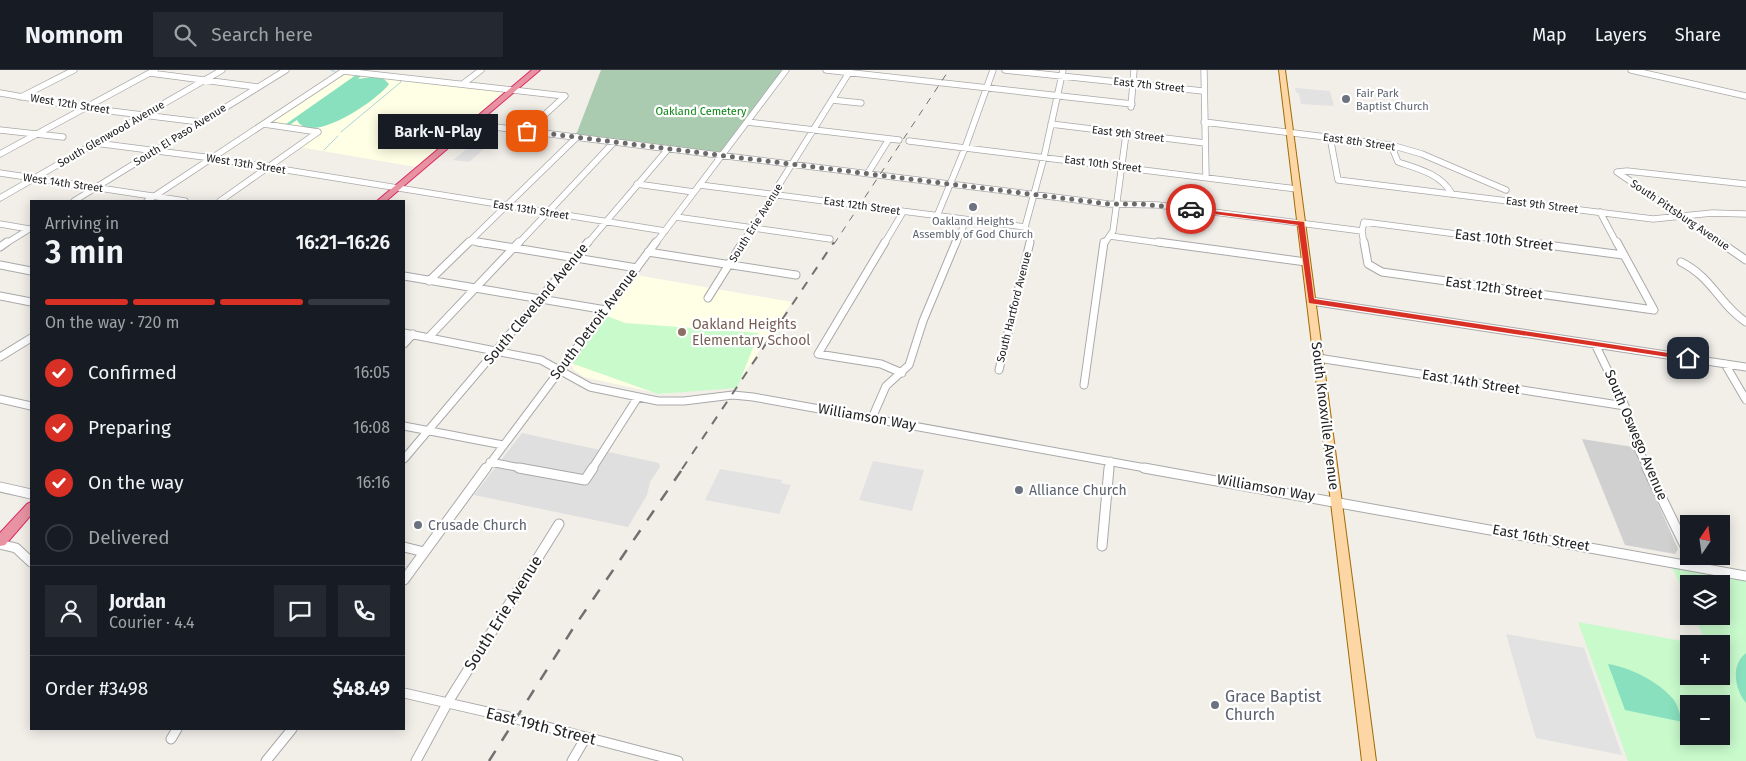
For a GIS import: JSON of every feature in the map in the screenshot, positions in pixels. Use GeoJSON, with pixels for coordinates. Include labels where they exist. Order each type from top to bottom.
{"type":"FeatureCollection","features":[{"type":"Feature","properties":{"kind":"highway"},"geometry":{"type":"LineString","coordinates":[[382,200],[536,70]]}},
{"type":"Feature","properties":{"kind":"highway"},"geometry":{"type":"LineString","coordinates":[[0,542],[30,508]]}},
{"type":"Feature","properties":{"kind":"main road","name":"South Knoxville Avenue"},"geometry":{"type":"LineString","coordinates":[[1281,70],[1369,761]]}},
{"type":"Feature","properties":{"kind":"street"},"geometry":{"type":"LineString","coordinates":[[21,97],[74,70]]}},
{"type":"Feature","properties":{"kind":"street","name":"South Glenwood Avenue"},"geometry":{"type":"LineString","coordinates":[[0,198],[222,70]]}},
{"type":"Feature","properties":{"kind":"street","name":"South El Paso Avenue"},"geometry":{"type":"LineString","coordinates":[[76,200],[286,70]]}},
{"type":"Feature","properties":{"kind":"street"},"geometry":{"type":"LineString","coordinates":[[149,200],[344,70],[564,96],[527,131]]}},
{"type":"Feature","properties":{"kind":"street"},"geometry":{"type":"LineString","coordinates":[[464,83],[481,70]]}},
{"type":"Feature","properties":{"kind":"street","name":"South Detroit Avenue"},"geometry":{"type":"LineString","coordinates":[[405,579],[502,445],[786,70]]}},
{"type":"Feature","properties":{"kind":"street"},"geometry":{"type":"LineString","coordinates":[[826,70],[850,71],[1132,105],[1134,70]]}},
{"type":"Feature","properties":{"kind":"street"},"geometry":{"type":"LineString","coordinates":[[937,216],[965,148],[993,70]]}},
{"type":"Feature","properties":{"kind":"street","name":"East 7th Street"},"geometry":{"type":"LineString","coordinates":[[1005,70],[1062,73],[1133,84],[1203,91]]}},
{"type":"Feature","properties":{"kind":"street"},"geometry":{"type":"LineString","coordinates":[[1204,70],[1206,177]]}},
{"type":"Feature","properties":{"kind":"street"},"geometry":{"type":"LineString","coordinates":[[1631,70],[1746,96]]}},
{"type":"Feature","properties":{"kind":"street"},"geometry":{"type":"LineString","coordinates":[[0,154],[153,71],[257,87]]}},
{"type":"Feature","properties":{"kind":"street","name":"South Erie Avenue"},"geometry":{"type":"LineString","coordinates":[[708,298],[794,164],[850,71]]}},
{"type":"Feature","properties":{"kind":"street","name":"South Hartford Avenue"},"geometry":{"type":"LineString","coordinates":[[999,370],[1030,243],[1029,234],[1024,227],[1044,157],[1062,73]]}},
{"type":"Feature","properties":{"kind":"street","name":"West 12th Street"},"geometry":{"type":"LineString","coordinates":[[1,94],[86,108],[200,122]]}},
{"type":"Feature","properties":{"kind":"street"},"geometry":{"type":"LineString","coordinates":[[832,100],[861,103]]}},
{"type":"Feature","properties":{"kind":"street"},"geometry":{"type":"LineString","coordinates":[[747,122],[899,140]]}},
{"type":"Feature","properties":{"kind":"street","name":"East 8th Street"},"geometry":{"type":"LineString","coordinates":[[1204,122],[1391,145],[1422,154],[1506,190]]}},
{"type":"Feature","properties":{"kind":"street"},"geometry":{"type":"LineString","coordinates":[[221,200],[318,132],[264,124]]}},
{"type":"Feature","properties":{"kind":"street"},"geometry":{"type":"LineString","coordinates":[[471,124],[1116,204],[1158,206],[1362,234]]}},
{"type":"Feature","properties":{"kind":"street","name":"East 9th Street"},"geometry":{"type":"LineString","coordinates":[[1051,124],[1205,143]]}},
{"type":"Feature","properties":{"kind":"street"},"geometry":{"type":"LineString","coordinates":[[0,130],[63,137]]}},
{"type":"Feature","properties":{"kind":"street"},"geometry":{"type":"LineString","coordinates":[[1084,385],[1104,242],[1113,231],[1126,134]]}},
{"type":"Feature","properties":{"kind":"street"},"geometry":{"type":"LineString","coordinates":[[429,281],[577,137]]}},
{"type":"Feature","properties":{"kind":"street","name":"East 9th Street"},"geometry":{"type":"LineString","coordinates":[[1330,137],[1338,180],[1653,219],[1719,213],[1745,214]]}},
{"type":"Feature","properties":{"kind":"street"},"geometry":{"type":"LineString","coordinates":[[868,173],[889,139]]}},
{"type":"Feature","properties":{"kind":"street","name":"East 10th Street"},"geometry":{"type":"LineString","coordinates":[[909,141],[1297,189]]}},
{"type":"Feature","properties":{"kind":"street"},"geometry":{"type":"LineString","coordinates":[[429,337],[614,142]]}},
{"type":"Feature","properties":{"kind":"street","name":"West 13th Street"},"geometry":{"type":"LineString","coordinates":[[95,143],[212,158],[397,188]]}},
{"type":"Feature","properties":{"kind":"street"},"geometry":{"type":"LineString","coordinates":[[1391,145],[1398,162],[1440,178],[1448,184],[1452,194]]}},
{"type":"Feature","properties":{"kind":"street","name":"South Cleveland Avenue"},"geometry":{"type":"LineString","coordinates":[[405,458],[538,299],[668,149]]}},
{"type":"Feature","properties":{"kind":"street","name":"South Pittsburg Avenue"},"geometry":{"type":"LineString","coordinates":[[1746,184],[1617,172],[1746,260]]}},
{"type":"Feature","properties":{"kind":"street","name":"West 14th Street"},"geometry":{"type":"LineString","coordinates":[[0,173],[177,200]]}},
{"type":"Feature","properties":{"kind":"street"},"geometry":{"type":"LineString","coordinates":[[637,184],[694,192]]}},
{"type":"Feature","properties":{"kind":"street","name":"East 12th Street"},"geometry":{"type":"LineString","coordinates":[[700,185],[1024,227]]}},
{"type":"Feature","properties":{"kind":"street","name":"East 13th Street"},"geometry":{"type":"LineString","coordinates":[[397,188],[665,231]]}},
{"type":"Feature","properties":{"kind":"street"},"geometry":{"type":"LineString","coordinates":[[902,373],[881,364],[818,354],[903,212]]}},
{"type":"Feature","properties":{"kind":"street"},"geometry":{"type":"LineString","coordinates":[[1600,212],[1623,255]]}},
{"type":"Feature","properties":{"kind":"street"},"geometry":{"type":"LineString","coordinates":[[676,216],[830,239]]}},
{"type":"Feature","properties":{"kind":"street"},"geometry":{"type":"LineString","coordinates":[[872,418],[886,386],[909,365],[922,321],[966,220]]}},
{"type":"Feature","properties":{"kind":"street","name":"East 10th Street"},"geometry":{"type":"LineString","coordinates":[[1362,234],[1364,222],[1623,255]]}},
{"type":"Feature","properties":{"kind":"street"},"geometry":{"type":"LineString","coordinates":[[0,224],[30,229]]}},
{"type":"Feature","properties":{"kind":"street"},"geometry":{"type":"LineString","coordinates":[[0,247],[30,230]]}},
{"type":"Feature","properties":{"kind":"street","name":"East 12th Street"},"geometry":{"type":"LineString","coordinates":[[1362,234],[1368,264],[1382,272],[1654,310],[1623,255]]}},
{"type":"Feature","properties":{"kind":"street"},"geometry":{"type":"LineString","coordinates":[[1110,236],[1306,262]]}},
{"type":"Feature","properties":{"kind":"street"},"geometry":{"type":"LineString","coordinates":[[469,241],[637,268]]}},
{"type":"Feature","properties":{"kind":"street"},"geometry":{"type":"LineString","coordinates":[[648,252],[796,275]]}},
{"type":"Feature","properties":{"kind":"street"},"geometry":{"type":"LineString","coordinates":[[1681,262],[1692,266],[1706,277],[1732,311],[1746,322]]}},
{"type":"Feature","properties":{"kind":"street"},"geometry":{"type":"LineString","coordinates":[[0,265],[30,271]]}},
{"type":"Feature","properties":{"kind":"street"},"geometry":{"type":"LineString","coordinates":[[405,276],[606,310]]}},
{"type":"Feature","properties":{"kind":"street"},"geometry":{"type":"LineString","coordinates":[[0,296],[30,302]]}},
{"type":"Feature","properties":{"kind":"street"},"geometry":{"type":"LineString","coordinates":[[1311,301],[1746,367]]}},
{"type":"Feature","properties":{"kind":"street","name":"Williamson Way"},"geometry":{"type":"LineString","coordinates":[[405,332],[541,360],[590,386],[638,397],[670,401],[743,396],[1336,500]]}},
{"type":"Feature","properties":{"kind":"street"},"geometry":{"type":"LineString","coordinates":[[405,343],[413,334]]}},
{"type":"Feature","properties":{"kind":"street"},"geometry":{"type":"LineString","coordinates":[[0,356],[7,354],[30,339]]}},
{"type":"Feature","properties":{"kind":"street","name":"South Oswego Avenue"},"geometry":{"type":"LineString","coordinates":[[1595,344],[1625,406],[1638,448],[1680,536]]}},
{"type":"Feature","properties":{"kind":"street","name":"East 14th Street"},"geometry":{"type":"LineString","coordinates":[[1318,358],[1625,406]]}},
{"type":"Feature","properties":{"kind":"street"},"geometry":{"type":"LineString","coordinates":[[1725,364],[1746,400]]}},
{"type":"Feature","properties":{"kind":"street"},"geometry":{"type":"LineString","coordinates":[[490,462],[585,480],[638,397]]}},
{"type":"Feature","properties":{"kind":"street"},"geometry":{"type":"LineString","coordinates":[[0,399],[30,406]]}},
{"type":"Feature","properties":{"kind":"street"},"geometry":{"type":"LineString","coordinates":[[405,426],[502,445]]}},
{"type":"Feature","properties":{"kind":"street"},"geometry":{"type":"LineString","coordinates":[[1102,546],[1110,461]]}},
{"type":"Feature","properties":{"kind":"street"},"geometry":{"type":"LineString","coordinates":[[0,487],[30,494]]}},
{"type":"Feature","properties":{"kind":"street","name":"East 16th Street"},"geometry":{"type":"LineString","coordinates":[[1336,500],[1746,576]]}},
{"type":"Feature","properties":{"kind":"street","name":"South Erie Avenue"},"geometry":{"type":"LineString","coordinates":[[416,761],[448,702],[558,524]]}},
{"type":"Feature","properties":{"kind":"street"},"geometry":{"type":"LineString","coordinates":[[0,542],[16,548],[30,561]]}},
{"type":"Feature","properties":{"kind":"street"},"geometry":{"type":"LineString","coordinates":[[405,547],[424,552]]}},
{"type":"Feature","properties":{"kind":"street","name":"East 19th Street"},"geometry":{"type":"LineString","coordinates":[[405,693],[448,702],[678,761]]}},
{"type":"Feature","properties":{"kind":"street"},"geometry":{"type":"LineString","coordinates":[[171,739],[176,730]]}},
{"type":"Feature","properties":{"kind":"street"},"geometry":{"type":"LineString","coordinates":[[266,761],[291,730]]}},
{"type":"Feature","properties":{"kind":"street"},"geometry":{"type":"LineString","coordinates":[[572,761],[586,737]]}},
{"type":"Feature","properties":{"kind":"shaded area"},"geometry":{"type":"Polygon","coordinates":[[[343,73],[509,90],[416,167],[299,147],[320,132],[267,123],[343,73]]]}},
{"type":"Feature","properties":{"kind":"shaded area"},"geometry":{"type":"Polygon","coordinates":[[[1295,88],[1330,91],[1334,106],[1301,104],[1299,94],[1295,88]]]}},
{"type":"Feature","properties":{"kind":"shaded area"},"geometry":{"type":"Polygon","coordinates":[[[470,146],[485,148],[469,162],[453,160],[470,146]]]}},
{"type":"Feature","properties":{"kind":"shaded area","name":"Oakland Heights Elementary School"},"geometry":{"type":"Polygon","coordinates":[[[636,275],[792,302],[735,387],[661,394],[584,377],[574,370],[570,363],[636,275]]]}},
{"type":"Feature","properties":{"kind":"shaded area"},"geometry":{"type":"Polygon","coordinates":[[[522,433],[659,463],[660,467],[650,482],[647,495],[628,527],[474,495],[522,433]]]}},
{"type":"Feature","properties":{"kind":"shaded area"},"geometry":{"type":"Polygon","coordinates":[[[1582,439],[1633,447],[1678,549],[1675,554],[1625,545],[1582,439]]]}},
{"type":"Feature","properties":{"kind":"shaded area"},"geometry":{"type":"Polygon","coordinates":[[[873,461],[924,470],[912,511],[859,500],[873,461]]]}},
{"type":"Feature","properties":{"kind":"shaded area"},"geometry":{"type":"Polygon","coordinates":[[[720,469],[782,480],[781,483],[791,485],[779,514],[705,500],[720,469]]]}},
{"type":"Feature","properties":{"kind":"shaded area"},"geometry":{"type":"Polygon","coordinates":[[[1506,634],[1584,648],[1622,755],[1536,738],[1506,634]]]}},
{"type":"Feature","properties":{"kind":"green space","name":"Oakland Cemetery"},"geometry":{"type":"Polygon","coordinates":[[[601,70],[783,70],[721,154],[576,135],[601,70]]]}},
{"type":"Feature","properties":{"kind":"green space"},"geometry":{"type":"Polygon","coordinates":[[[356,75],[361,76],[358,79],[372,77],[384,79],[389,84],[383,91],[359,109],[329,124],[315,128],[304,127],[297,120],[291,124],[286,124],[356,75]]]}},
{"type":"Feature","properties":{"kind":"green space"},"geometry":{"type":"Polygon","coordinates":[[[607,316],[625,323],[759,333],[737,388],[658,394],[571,363],[607,316]]]}},
{"type":"Feature","properties":{"kind":"green space"},"geometry":{"type":"Polygon","coordinates":[[[1672,567],[1714,575],[1680,575],[1680,584],[1672,567]]]}},
{"type":"Feature","properties":{"kind":"green space"},"geometry":{"type":"Polygon","coordinates":[[[1730,578],[1746,581],[1746,761],[1628,761],[1578,622],[1680,641],[1680,685],[1730,685],[1730,635],[1703,635],[1698,625],[1730,625],[1730,578]]]}},
{"type":"Feature","properties":{"kind":"green space"},"geometry":{"type":"Polygon","coordinates":[[[1746,653],[1746,703],[1737,685],[1736,671],[1741,658],[1746,653]]]}},
{"type":"Feature","properties":{"kind":"green space"},"geometry":{"type":"Polygon","coordinates":[[[1608,664],[1635,672],[1661,687],[1674,700],[1680,714],[1680,721],[1625,710],[1608,664]]]}},
{"type":"Feature","properties":{"kind":"waterway"},"geometry":{"type":"LineString","coordinates":[[331,70],[337,73]]}},
{"type":"Feature","properties":{"kind":"waterway"},"geometry":{"type":"LineString","coordinates":[[341,132],[401,82],[400,80]]}},
{"type":"Feature","properties":{"kind":"waterway"},"geometry":{"type":"LineString","coordinates":[[324,150],[338,136]]}},
{"type":"Feature","properties":{"kind":"railway"},"geometry":{"type":"LineString","coordinates":[[834,244],[949,70]]}},
{"type":"Feature","properties":{"kind":"railway"},"geometry":{"type":"LineString","coordinates":[[682,469],[834,242]]}},
{"type":"Feature","properties":{"kind":"railway"},"geometry":{"type":"LineString","coordinates":[[489,761],[572,630],[683,468]]}},
{"type":"Feature","properties":{"kind":"way so far"},"geometry":{"type":"LineString","coordinates":[[527,131],[1109,204],[1140,204],[1191,209]]}},
{"type":"Feature","properties":{"kind":"place","name":"Fair Park Baptist Church"},"geometry":{"type":"Point","coordinates":[1346,99]}},
{"type":"Feature","properties":{"kind":"place","name":"Bark-N-Play"},"geometry":{"type":"Point","coordinates":[527,131]}},
{"type":"Feature","properties":{"kind":"place","name":"Oakland Heights Assembly of God Church"},"geometry":{"type":"Point","coordinates":[973,207]}},
{"type":"Feature","properties":{"kind":"place","name":"Oakland Heights Elementary School"},"geometry":{"type":"Point","coordinates":[682,332]}},
{"type":"Feature","properties":{"kind":"place","name":"Alliance Church"},"geometry":{"type":"Point","coordinates":[1019,490]}},
{"type":"Feature","properties":{"kind":"place","name":"Crusade Church"},"geometry":{"type":"Point","coordinates":[418,525]}},
{"type":"Feature","properties":{"kind":"place","name":"Grace Baptist Church"},"geometry":{"type":"Point","coordinates":[1215,705]}},
{"type":"Feature","properties":{"kind":"route"},"geometry":{"type":"LineString","coordinates":[[1191,209],[1301,223],[1311,301],[1688,358]]}}]}
